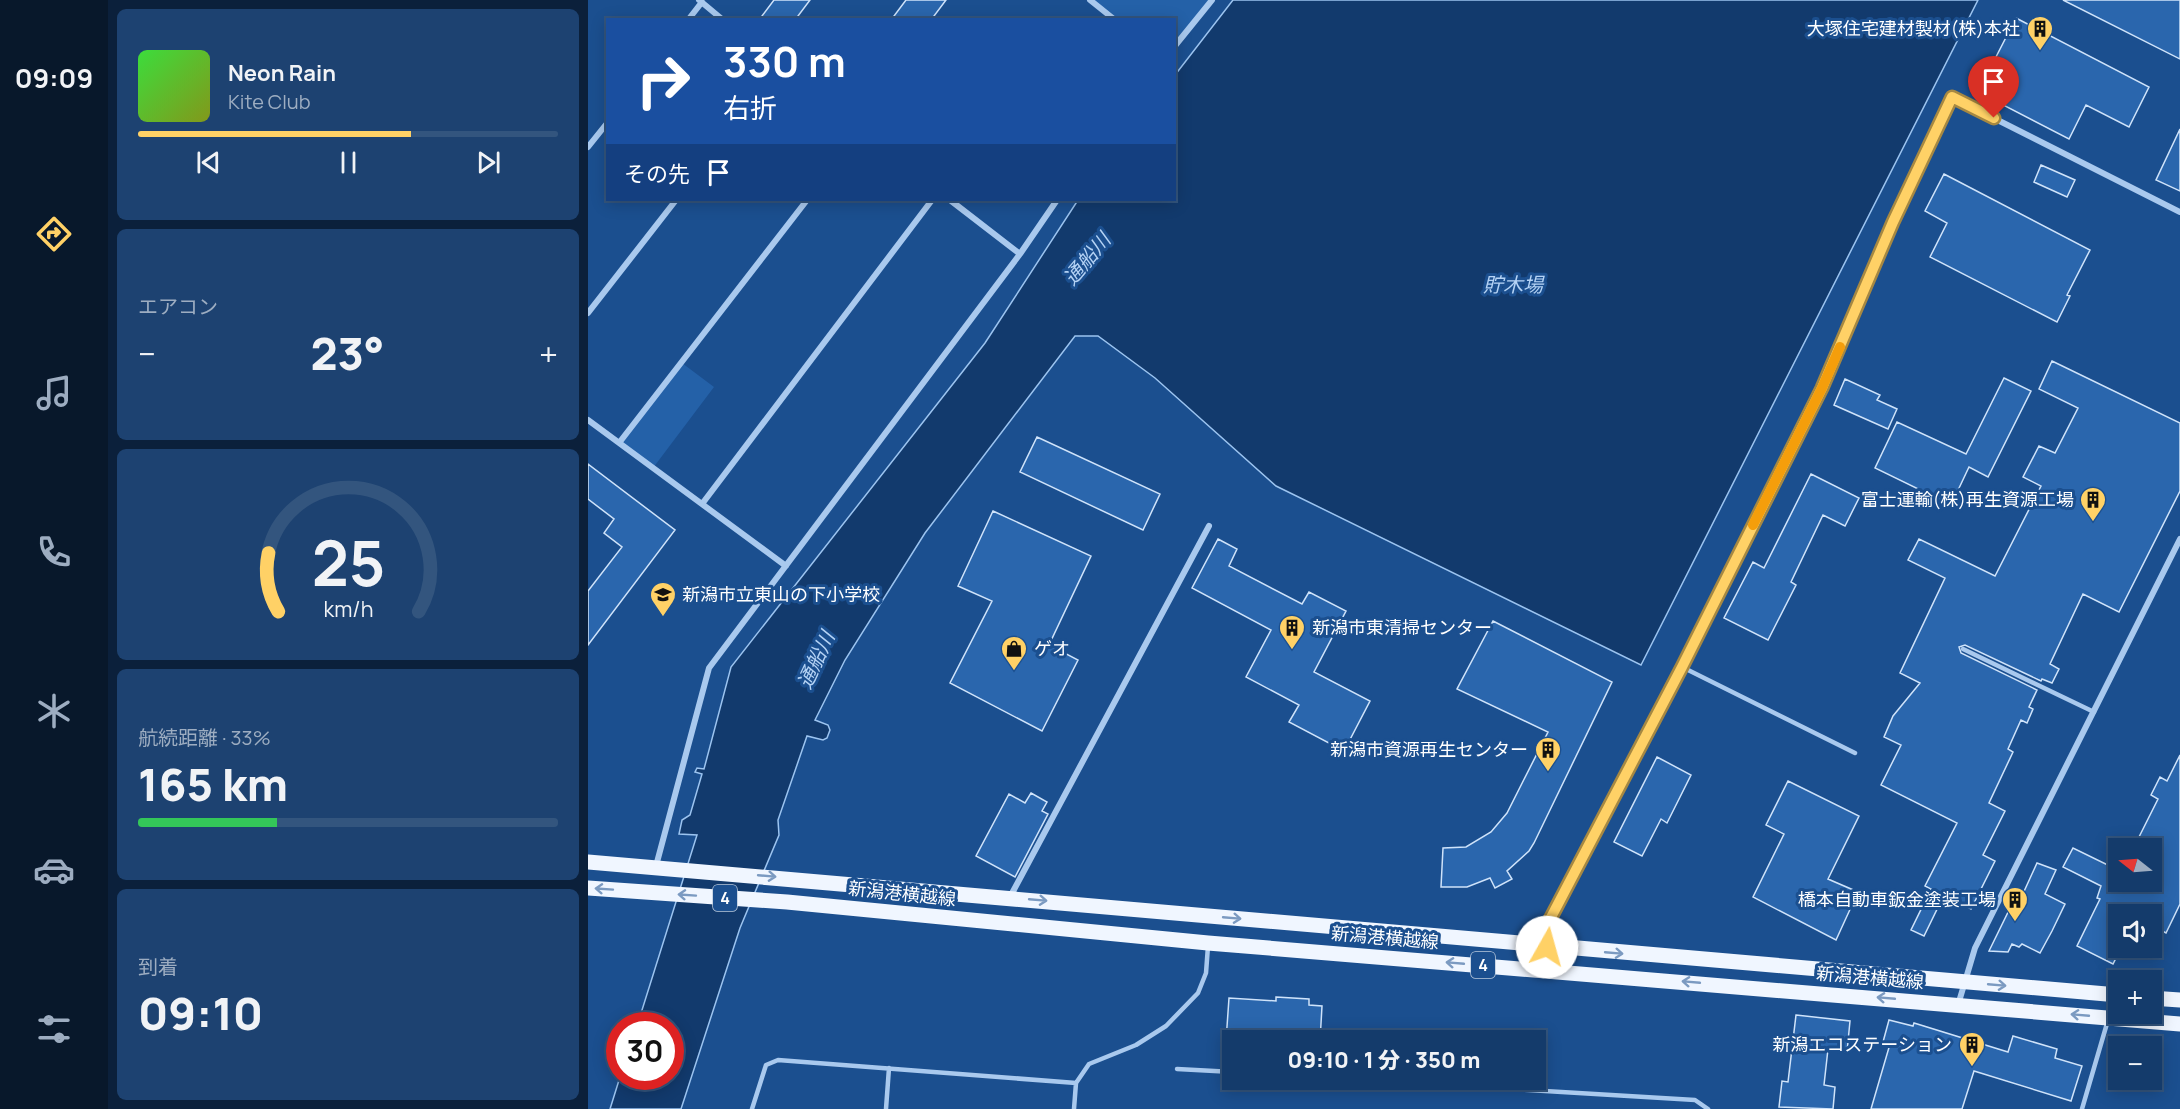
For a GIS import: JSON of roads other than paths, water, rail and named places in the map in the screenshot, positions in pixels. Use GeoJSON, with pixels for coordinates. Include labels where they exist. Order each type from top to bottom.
{"type":"FeatureCollection","features":[{"type":"Feature","properties":{"kind":"main road","name":"新潟港横越線"},"geometry":{"type":"LineString","coordinates":[[588,862],[2108,994]]}},
{"type":"Feature","properties":{"kind":"main road","name":"新潟港横越線"},"geometry":{"type":"LineString","coordinates":[[588,888],[787,902],[1208,943],[2108,1018]]}},
{"type":"Feature","properties":{"kind":"main road"},"geometry":{"type":"LineString","coordinates":[[2162,999],[2180,1000]]}},
{"type":"Feature","properties":{"kind":"main road","name":"新潟港横越線"},"geometry":{"type":"LineString","coordinates":[[2162,1022],[2180,1024]]}},
{"type":"Feature","properties":{"kind":"street"},"geometry":{"type":"LineString","coordinates":[[1090,0],[1112,18]]}},
{"type":"Feature","properties":{"kind":"street"},"geometry":{"type":"LineString","coordinates":[[1176,45],[1212,0]]}},
{"type":"Feature","properties":{"kind":"street"},"geometry":{"type":"LineString","coordinates":[[689,18],[700,1],[721,18]]}},
{"type":"Feature","properties":{"kind":"street"},"geometry":{"type":"LineString","coordinates":[[1555,971],[1547,947],[1546,927],[1682,667],[1822,388],[1893,222],[1952,97],[2180,212]]}},
{"type":"Feature","properties":{"kind":"street"},"geometry":{"type":"LineString","coordinates":[[588,147],[606,124]]}},
{"type":"Feature","properties":{"kind":"street"},"geometry":{"type":"LineString","coordinates":[[588,313],[675,201]]}},
{"type":"Feature","properties":{"kind":"street"},"geometry":{"type":"LineString","coordinates":[[619,443],[806,201]]}},
{"type":"Feature","properties":{"kind":"street"},"geometry":{"type":"LineString","coordinates":[[702,504],[931,201]]}},
{"type":"Feature","properties":{"kind":"street"},"geometry":{"type":"LineString","coordinates":[[951,201],[1020,255]]}},
{"type":"Feature","properties":{"kind":"street"},"geometry":{"type":"LineString","coordinates":[[661,867],[709,668],[1020,255],[1057,201]]}},
{"type":"Feature","properties":{"kind":"street"},"geometry":{"type":"LineString","coordinates":[[588,420],[786,566]]}},
{"type":"Feature","properties":{"kind":"street"},"geometry":{"type":"LineString","coordinates":[[1010,898],[1209,526]]}},
{"type":"Feature","properties":{"kind":"street"},"geometry":{"type":"LineString","coordinates":[[1958,1005],[1975,948],[2180,539]]}},
{"type":"Feature","properties":{"kind":"lane"},"geometry":{"type":"LineString","coordinates":[[1962,649],[2094,712]]}},
{"type":"Feature","properties":{"kind":"lane"},"geometry":{"type":"LineString","coordinates":[[1682,667],[1855,753]]}},
{"type":"Feature","properties":{"kind":"lane"},"geometry":{"type":"LineString","coordinates":[[1074,1109],[1076,1083],[1089,1064],[1136,1045],[1166,1026],[1198,993],[1206,973],[1208,943]]}},
{"type":"Feature","properties":{"kind":"lane"},"geometry":{"type":"LineString","coordinates":[[2082,1109],[2108,1021]]}},
{"type":"Feature","properties":{"kind":"lane"},"geometry":{"type":"LineString","coordinates":[[752,1109],[766,1065],[778,1059],[1076,1083]]}},
{"type":"Feature","properties":{"kind":"lane"},"geometry":{"type":"LineString","coordinates":[[886,1109],[889,1068]]}},
{"type":"Feature","properties":{"kind":"lane"},"geometry":{"type":"LineString","coordinates":[[1177,1069],[1222,1071]]}},
{"type":"Feature","properties":{"kind":"lane"},"geometry":{"type":"LineString","coordinates":[[1529,1090],[1695,1100],[1708,1109]]}},
{"type":"Feature","properties":{"kind":"water","name":"貯木場"},"geometry":{"type":"Polygon","coordinates":[[[1233,0],[1978,0],[1641,665],[1276,486],[1155,378],[1098,336],[1075,336],[925,533],[845,660],[815,720],[828,725],[830,730],[827,738],[823,740],[807,736],[778,820],[779,835],[740,928],[681,1109],[610,1109],[616,1090],[684,1090],[684,1012],[641,1012],[697,835],[679,834],[682,820],[690,815],[702,774],[695,772],[697,768],[704,769],[731,667],[985,343],[1077,201],[1176,201],[1176,74],[1233,0]]]}},
{"type":"Feature","properties":{"kind":"place","name":"大塚住宅建材製材(株)本社"},"geometry":{"type":"Point","coordinates":[2040,52]}},
{"type":"Feature","properties":{"kind":"place","name":"富士運輸(株)再生資源工場"},"geometry":{"type":"Point","coordinates":[2093,523]}},
{"type":"Feature","properties":{"kind":"place","name":"新潟市立東山の下小学校"},"geometry":{"type":"Point","coordinates":[663,618]}},
{"type":"Feature","properties":{"kind":"place","name":"新潟市東清掃センター"},"geometry":{"type":"Point","coordinates":[1292,651]}},
{"type":"Feature","properties":{"kind":"place","name":"ゲオ"},"geometry":{"type":"Point","coordinates":[1014,672]}},
{"type":"Feature","properties":{"kind":"place","name":"新潟市資源再生センター"},"geometry":{"type":"Point","coordinates":[1548,773]}},
{"type":"Feature","properties":{"kind":"place","name":"橋本自動車鈑金塗装工場"},"geometry":{"type":"Point","coordinates":[2015,923]}},
{"type":"Feature","properties":{"kind":"place","name":"新潟エコステーション"},"geometry":{"type":"Point","coordinates":[1972,1068]}},
{"type":"Feature","properties":{"kind":"water label","name":"通船川"},"geometry":{"type":"Point","coordinates":[1087,259]}},
{"type":"Feature","properties":{"kind":"water label","name":"通船川"},"geometry":{"type":"Point","coordinates":[816,660]}}]}
